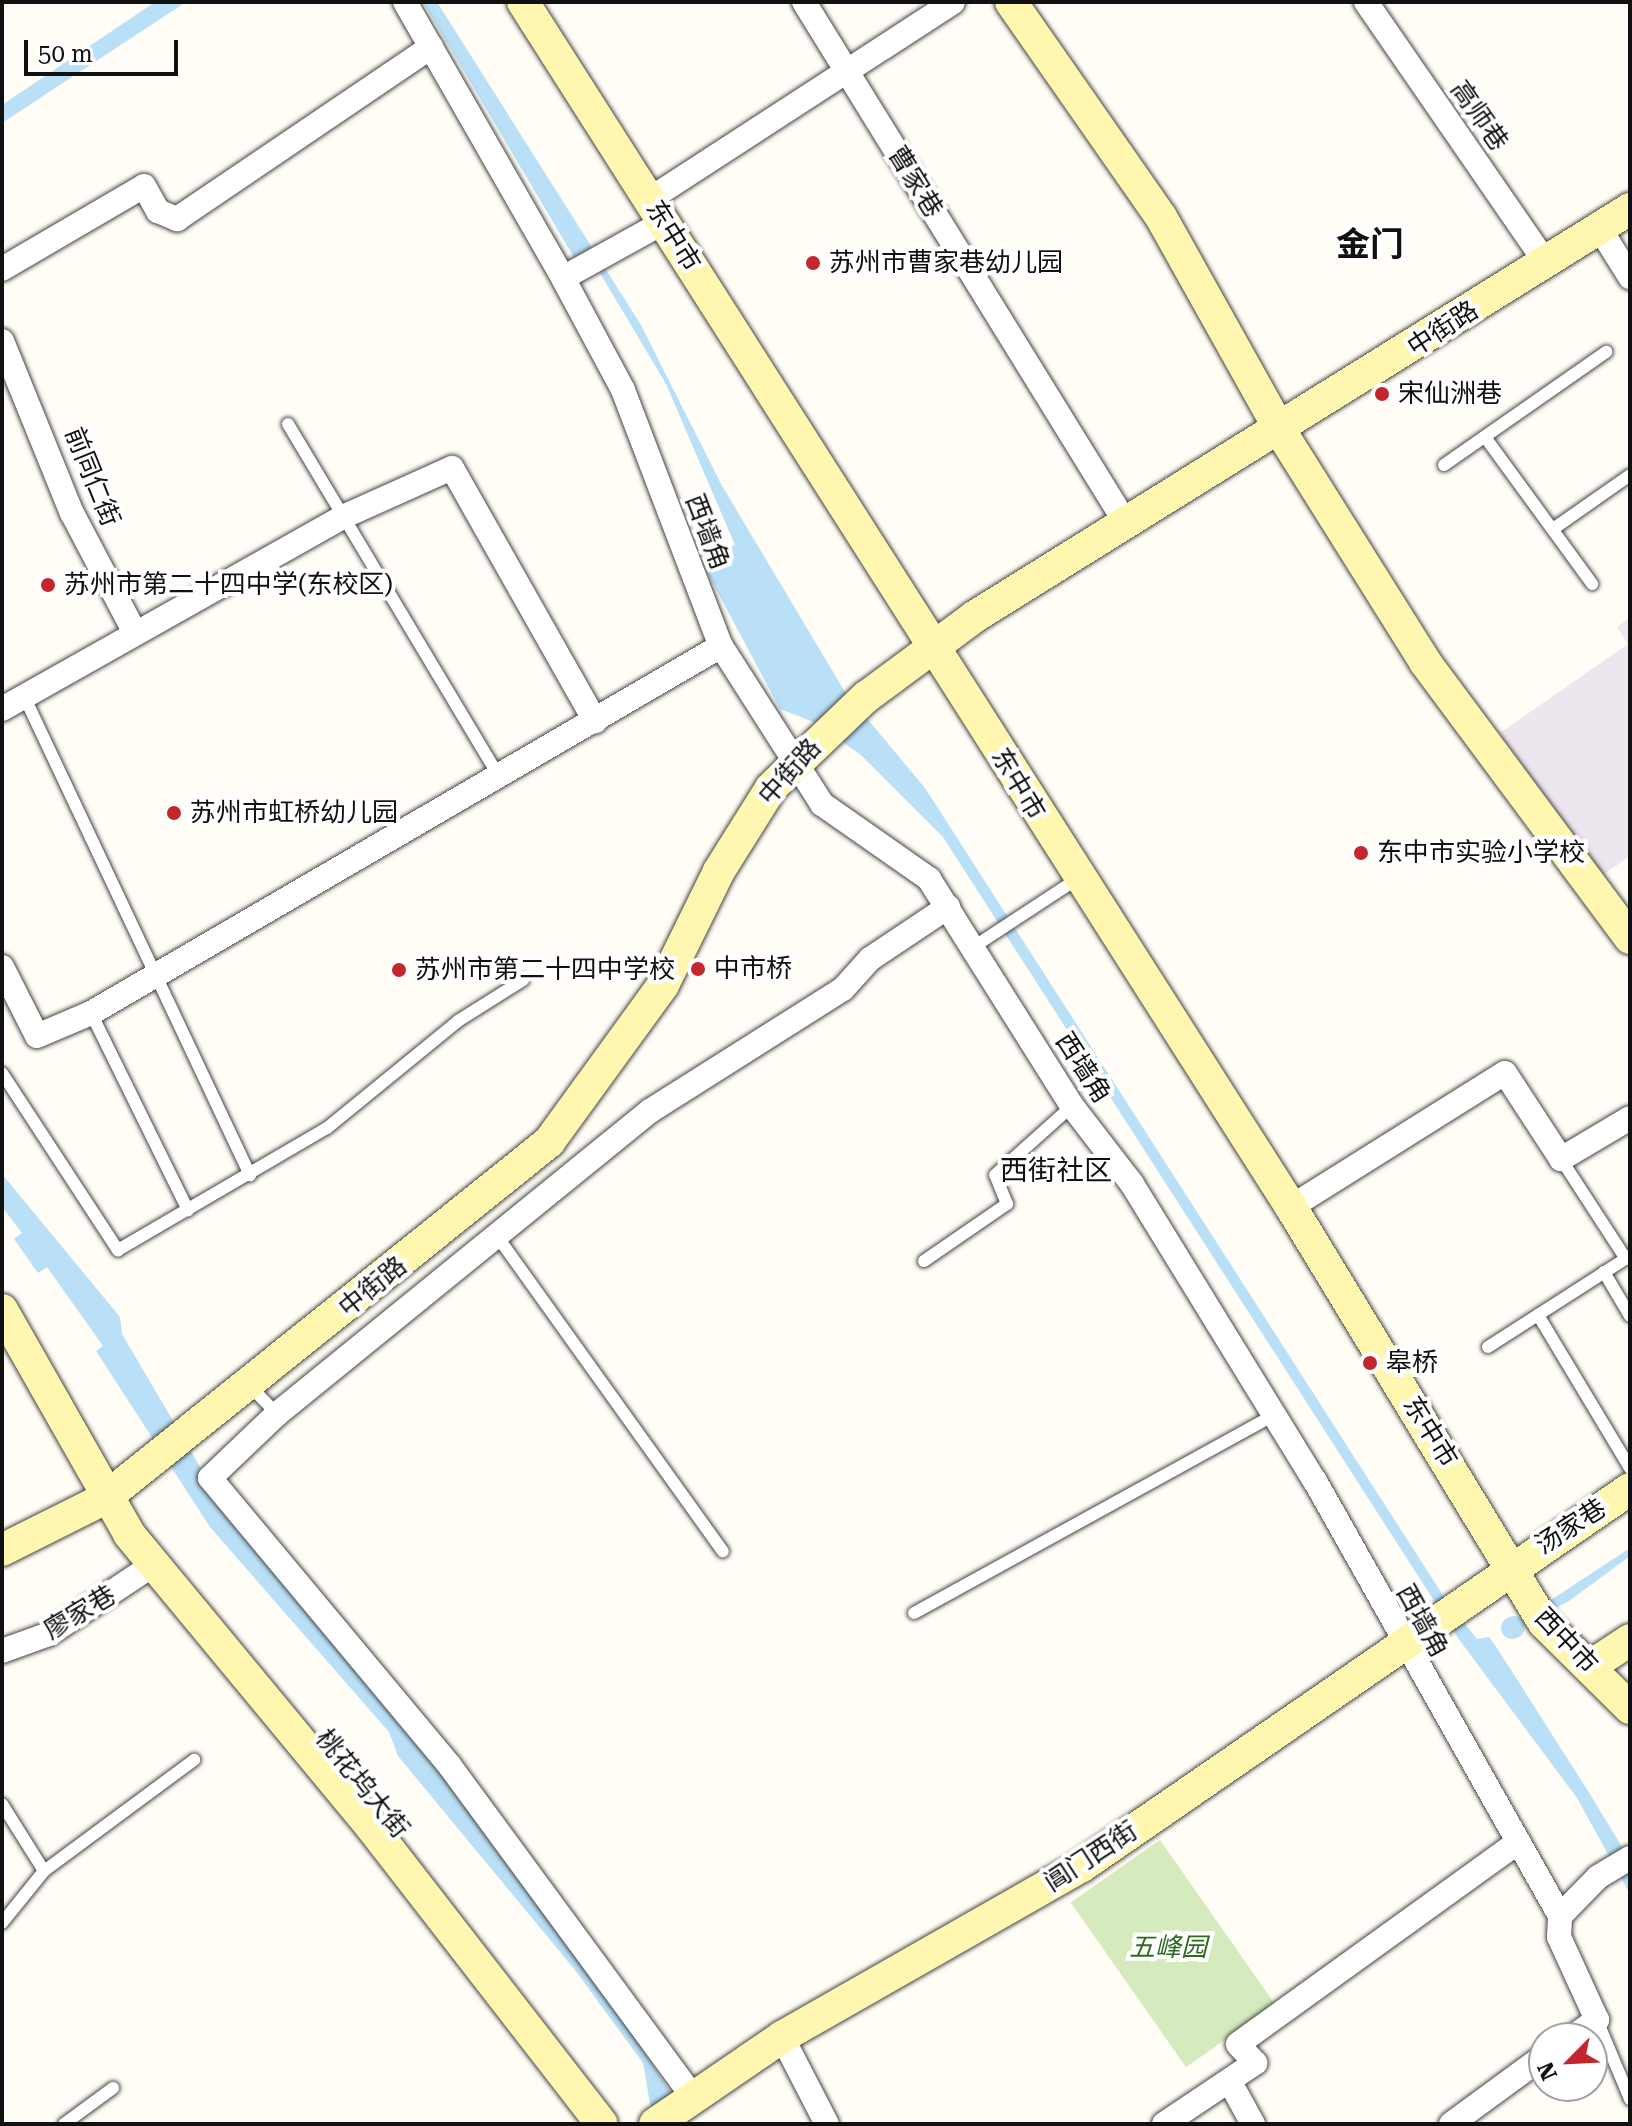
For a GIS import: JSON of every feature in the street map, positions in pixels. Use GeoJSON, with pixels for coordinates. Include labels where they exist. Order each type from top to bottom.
{"type":"FeatureCollection","features":[{"type":"Feature","properties":{"kind":"main road","name":"东中市"},"geometry":{"type":"LineString","coordinates":[[523,2],[933,645],[1077,879],[1291,1207],[1512,1566]]}},
{"type":"Feature","properties":{"kind":"main road"},"geometry":{"type":"LineString","coordinates":[[1011,2],[1161,217],[1281,432],[1425,662],[1630,938]]}},
{"type":"Feature","properties":{"kind":"main road","name":"中街路"},"geometry":{"type":"LineString","coordinates":[[122,1485],[487,1196],[577,1110],[663,985],[719,871],[804,751],[866,697],[933,645],[1281,432],[1630,209]]}},
{"type":"Feature","properties":{"kind":"main road","name":"桃花坞大街"},"geometry":{"type":"LineString","coordinates":[[2,1310],[86,1453],[122,1485],[627,2124]]}},
{"type":"Feature","properties":{"kind":"main road"},"geometry":{"type":"LineString","coordinates":[[2,1550],[122,1485]]}},
{"type":"Feature","properties":{"kind":"main road","name":"桃花坞大街"},"geometry":{"type":"LineString","coordinates":[[122,1485],[153,1565],[373,1829],[602,2124]]}},
{"type":"Feature","properties":{"kind":"main road","name":"汤家巷"},"geometry":{"type":"LineString","coordinates":[[1512,1566],[1630,1489]]}},
{"type":"Feature","properties":{"kind":"main road","name":"西中市"},"geometry":{"type":"LineString","coordinates":[[1512,1566],[1526,1596],[1544,1623],[1630,1708]]}},
{"type":"Feature","properties":{"kind":"main road","name":"阊门西街"},"geometry":{"type":"LineString","coordinates":[[655,2124],[782,2037],[1082,1866],[1402,1647],[1512,1566]]}},
{"type":"Feature","properties":{"kind":"main road"},"geometry":{"type":"LineString","coordinates":[[1589,1667],[1630,1640]]}},
{"type":"Feature","properties":{"kind":"street","name":"西墙角"},"geometry":{"type":"LineString","coordinates":[[405,2],[567,276],[623,390],[721,646],[804,751],[822,804],[929,879],[948,907],[983,940],[1072,1106],[1132,1184],[1273,1416],[1402,1647],[1518,1842],[1560,1916],[1559,1937],[1597,2020]]}},
{"type":"Feature","properties":{"kind":"street","name":"曹家巷"},"geometry":{"type":"LineString","coordinates":[[804,2],[1127,525]]}},
{"type":"Feature","properties":{"kind":"street"},"geometry":{"type":"LineString","coordinates":[[567,276],[601,257],[657,210],[847,72],[953,2]]}},
{"type":"Feature","properties":{"kind":"street","name":"高师巷"},"geometry":{"type":"LineString","coordinates":[[1366,2],[1546,263]]}},
{"type":"Feature","properties":{"kind":"street"},"geometry":{"type":"LineString","coordinates":[[2,269],[144,186],[158,211],[177,219],[431,47]]}},
{"type":"Feature","properties":{"kind":"street"},"geometry":{"type":"LineString","coordinates":[[1600,229],[1630,277]]}},
{"type":"Feature","properties":{"kind":"street","name":"前同仁街"},"geometry":{"type":"LineString","coordinates":[[2,341],[72,513],[135,633]]}},
{"type":"Feature","properties":{"kind":"street"},"geometry":{"type":"LineString","coordinates":[[2,709],[345,516],[452,468],[595,721]]}},
{"type":"Feature","properties":{"kind":"street"},"geometry":{"type":"LineString","coordinates":[[2,967],[37,1036],[91,1013],[161,975],[496,771],[595,721],[721,646]]}},
{"type":"Feature","properties":{"kind":"street"},"geometry":{"type":"LineString","coordinates":[[690,2100],[459,1778],[210,1478],[277,1414],[650,1111],[843,989],[870,959],[948,907]]}},
{"type":"Feature","properties":{"kind":"street"},"geometry":{"type":"LineString","coordinates":[[1291,1207],[1505,1073],[1561,1159],[1630,1118]]}},
{"type":"Feature","properties":{"kind":"street","name":"廖家巷"},"geometry":{"type":"LineString","coordinates":[[2,1651],[49,1634],[153,1565]]}},
{"type":"Feature","properties":{"kind":"street"},"geometry":{"type":"LineString","coordinates":[[1164,2124],[1231,2084],[1255,2063],[1238,2044],[1518,1842]]}},
{"type":"Feature","properties":{"kind":"street"},"geometry":{"type":"LineString","coordinates":[[1560,1916],[1598,1877],[1630,1858]]}},
{"type":"Feature","properties":{"kind":"street"},"geometry":{"type":"LineString","coordinates":[[782,2037],[827,2124]]}},
{"type":"Feature","properties":{"kind":"street"},"geometry":{"type":"LineString","coordinates":[[1451,2124],[1528,2068]]}},
{"type":"Feature","properties":{"kind":"street"},"geometry":{"type":"LineString","coordinates":[[1231,2084],[1253,2124]]}},
{"type":"Feature","properties":{"kind":"lane"},"geometry":{"type":"LineString","coordinates":[[1444,465],[1606,352]]}},
{"type":"Feature","properties":{"kind":"lane"},"geometry":{"type":"LineString","coordinates":[[288,424],[496,771]]}},
{"type":"Feature","properties":{"kind":"lane"},"geometry":{"type":"LineString","coordinates":[[1485,437],[1592,584]]}},
{"type":"Feature","properties":{"kind":"lane"},"geometry":{"type":"LineString","coordinates":[[1553,529],[1630,475]]}},
{"type":"Feature","properties":{"kind":"lane"},"geometry":{"type":"LineString","coordinates":[[24,696],[161,975],[250,1175]]}},
{"type":"Feature","properties":{"kind":"lane"},"geometry":{"type":"LineString","coordinates":[[983,940],[1077,879]]}},
{"type":"Feature","properties":{"kind":"lane"},"geometry":{"type":"LineString","coordinates":[[2,1073],[118,1250],[327,1128],[458,1021],[523,980]]}},
{"type":"Feature","properties":{"kind":"lane"},"geometry":{"type":"LineString","coordinates":[[91,1013],[188,1210]]}},
{"type":"Feature","properties":{"kind":"lane"},"geometry":{"type":"LineString","coordinates":[[924,1261],[1007,1204],[995,1175],[1072,1106]]}},
{"type":"Feature","properties":{"kind":"lane"},"geometry":{"type":"LineString","coordinates":[[1488,1347],[1628,1257],[1561,1159]]}},
{"type":"Feature","properties":{"kind":"lane"},"geometry":{"type":"LineString","coordinates":[[497,1236],[723,1552]]}},
{"type":"Feature","properties":{"kind":"lane"},"geometry":{"type":"LineString","coordinates":[[1604,1272],[1630,1316]]}},
{"type":"Feature","properties":{"kind":"lane"},"geometry":{"type":"LineString","coordinates":[[1538,1315],[1630,1468]]}},
{"type":"Feature","properties":{"kind":"lane"},"geometry":{"type":"LineString","coordinates":[[250,1386],[277,1414]]}},
{"type":"Feature","properties":{"kind":"lane"},"geometry":{"type":"LineString","coordinates":[[914,1613],[1273,1416]]}},
{"type":"Feature","properties":{"kind":"lane"},"geometry":{"type":"LineString","coordinates":[[2,1923],[44,1871],[194,1760]]}},
{"type":"Feature","properties":{"kind":"lane"},"geometry":{"type":"LineString","coordinates":[[2,1804],[44,1871]]}},
{"type":"Feature","properties":{"kind":"lane"},"geometry":{"type":"LineString","coordinates":[[1597,2020],[1630,2099]]}},
{"type":"Feature","properties":{"kind":"lane"},"geometry":{"type":"LineString","coordinates":[[64,2124],[113,2088]]}},
{"type":"Feature","properties":{"kind":"shaded area"},"geometry":{"type":"Polygon","coordinates":[[[1630,617],[1630,856],[1600,877],[1500,733],[1628,644],[1617,627],[1630,617]]]}},
{"type":"Feature","properties":{"kind":"green space","name":"五峰园"},"geometry":{"type":"Polygon","coordinates":[[[1160,1840],[1275,2005],[1186,2067],[1071,1903],[1160,1840]]]}},
{"type":"Feature","properties":{"kind":"water"},"geometry":{"type":"Polygon","coordinates":[[[155,2],[186,2],[2,123],[2,105],[155,2]]]}},
{"type":"Feature","properties":{"kind":"water"},"geometry":{"type":"Polygon","coordinates":[[[423,2],[437,2],[641,325],[721,484],[845,692],[925,788],[1446,1600],[1477,1639],[1489,1637],[1497,1648],[1630,1860],[1630,1894],[1577,1798],[1458,1638],[943,837],[861,755],[816,723],[780,709],[701,561],[735,545],[666,384],[597,268],[585,276],[423,2]]]}},
{"type":"Feature","properties":{"kind":"water"},"geometry":{"type":"Polygon","coordinates":[[[2,1174],[120,1317],[122,1334],[213,1489],[446,1767],[648,2043],[641,2048],[692,2124],[664,2124],[650,2104],[643,2063],[575,1970],[398,1756],[389,1732],[210,1527],[96,1351],[103,1346],[47,1267],[38,1273],[14,1239],[22,1233],[2,1207],[2,1174]]]}},
{"type":"Feature","properties":{"kind":"water"},"geometry":{"type":"Polygon","coordinates":[[[1630,1548],[1630,1556],[1569,1601],[1554,1609],[1548,1602],[1630,1548]]]}},
{"type":"Feature","properties":{"kind":"place","name":"苏州市曹家巷幼儿园"},"geometry":{"type":"Point","coordinates":[813,263]}},
{"type":"Feature","properties":{"kind":"place","name":"宋仙洲巷"},"geometry":{"type":"Point","coordinates":[1382,394]}},
{"type":"Feature","properties":{"kind":"place","name":"苏州市第二十四中学(东校区)"},"geometry":{"type":"Point","coordinates":[48,585]}},
{"type":"Feature","properties":{"kind":"place","name":"苏州市虹桥幼儿园"},"geometry":{"type":"Point","coordinates":[174,813]}},
{"type":"Feature","properties":{"kind":"place","name":"东中市实验小学校"},"geometry":{"type":"Point","coordinates":[1361,853]}},
{"type":"Feature","properties":{"kind":"place","name":"中市桥"},"geometry":{"type":"Point","coordinates":[698,969]}},
{"type":"Feature","properties":{"kind":"place","name":"苏州市第二十四中学校"},"geometry":{"type":"Point","coordinates":[399,970]}},
{"type":"Feature","properties":{"kind":"place","name":"皋桥"},"geometry":{"type":"Point","coordinates":[1370,1363]}},
{"type":"Feature","properties":{"kind":"district","name":"金门"},"geometry":{"type":"Point","coordinates":[1370,245]}},
{"type":"Feature","properties":{"kind":"district","name":"西街社区"},"geometry":{"type":"Point","coordinates":[1056,1171]}}]}
